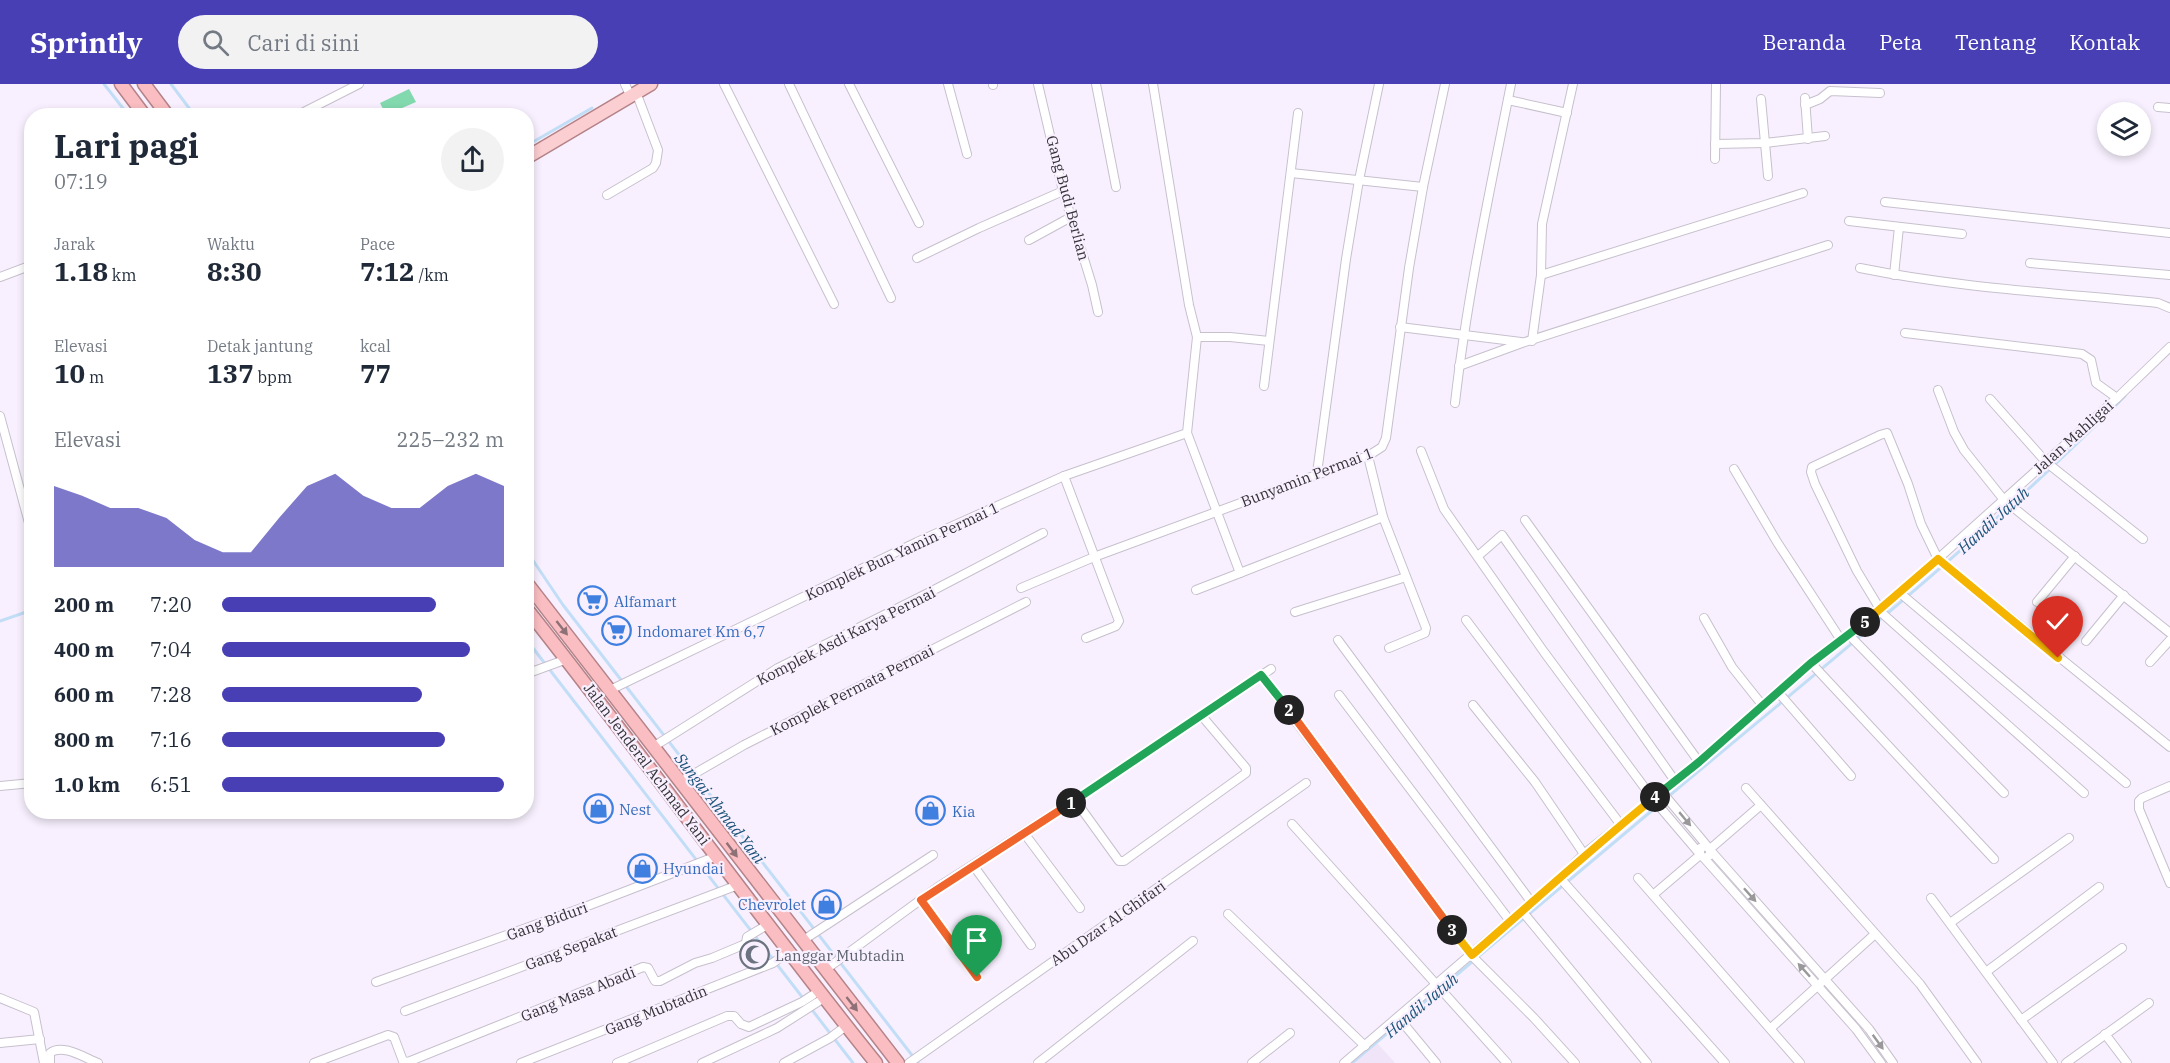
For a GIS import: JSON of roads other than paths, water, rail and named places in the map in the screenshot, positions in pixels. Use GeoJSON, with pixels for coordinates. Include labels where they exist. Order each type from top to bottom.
{"type":"FeatureCollection","features":[{"type":"Feature","properties":{"kind":"highway"},"geometry":{"type":"LineString","coordinates":[[121,84],[139,108]]}},
{"type":"Feature","properties":{"kind":"highway"},"geometry":{"type":"LineString","coordinates":[[144,84],[162,108]]}},
{"type":"Feature","properties":{"kind":"highway","name":"Jalan Jenderal Achmad Yani"},"geometry":{"type":"LineString","coordinates":[[534,591],[619,686],[653,747],[898,1063]]}},
{"type":"Feature","properties":{"kind":"highway","name":"Jalan Jenderal Achmad Yani"},"geometry":{"type":"LineString","coordinates":[[534,618],[699,831],[738,885],[780,958],[812,1001],[838,1032],[876,1063]]}},
{"type":"Feature","properties":{"kind":"highway"},"geometry":{"type":"LineString","coordinates":[[699,831],[711,822]]}},
{"type":"Feature","properties":{"kind":"main road"},"geometry":{"type":"LineString","coordinates":[[534,153],[631,90],[651,84]]}},
{"type":"Feature","properties":{"kind":"street"},"geometry":{"type":"LineString","coordinates":[[312,108],[359,84]]}},
{"type":"Feature","properties":{"kind":"street"},"geometry":{"type":"LineString","coordinates":[[724,84],[834,304]]}},
{"type":"Feature","properties":{"kind":"street"},"geometry":{"type":"LineString","coordinates":[[789,84],[891,298]]}},
{"type":"Feature","properties":{"kind":"street"},"geometry":{"type":"LineString","coordinates":[[849,84],[919,223]]}},
{"type":"Feature","properties":{"kind":"street"},"geometry":{"type":"LineString","coordinates":[[948,84],[967,154]]}},
{"type":"Feature","properties":{"kind":"street","name":"Gang Budi Berlian"},"geometry":{"type":"LineString","coordinates":[[1038,84],[1063,191],[1098,312]]}},
{"type":"Feature","properties":{"kind":"street"},"geometry":{"type":"LineString","coordinates":[[1096,84],[1116,187]]}},
{"type":"Feature","properties":{"kind":"street"},"geometry":{"type":"LineString","coordinates":[[1153,84],[1189,305],[1197,337],[1187,433],[1240,573]]}},
{"type":"Feature","properties":{"kind":"street"},"geometry":{"type":"LineString","coordinates":[[1317,473],[1346,259],[1359,180],[1379,84]]}},
{"type":"Feature","properties":{"kind":"street","name":"Bunyamin Permai 1"},"geometry":{"type":"LineString","coordinates":[[1021,588],[1094,557],[1368,456],[1382,447],[1386,438],[1400,327],[1423,187],[1445,84]]}},
{"type":"Feature","properties":{"kind":"street"},"geometry":{"type":"LineString","coordinates":[[1455,403],[1464,336],[1511,84]]}},
{"type":"Feature","properties":{"kind":"street"},"geometry":{"type":"LineString","coordinates":[[1532,340],[1541,275],[1542,224],[1573,84]]}},
{"type":"Feature","properties":{"kind":"street"},"geometry":{"type":"LineString","coordinates":[[1715,159],[1716,84]]}},
{"type":"Feature","properties":{"kind":"street"},"geometry":{"type":"LineString","coordinates":[[1822,84],[1827,93]]}},
{"type":"Feature","properties":{"kind":"street"},"geometry":{"type":"LineString","coordinates":[[607,195],[653,168],[656,163],[658,150],[631,90]]}},
{"type":"Feature","properties":{"kind":"street"},"geometry":{"type":"LineString","coordinates":[[1808,139],[1805,101],[1820,99],[1830,91],[1880,93]]}},
{"type":"Feature","properties":{"kind":"street"},"geometry":{"type":"LineString","coordinates":[[1761,99],[1768,176]]}},
{"type":"Feature","properties":{"kind":"street"},"geometry":{"type":"LineString","coordinates":[[1508,100],[1567,113]]}},
{"type":"Feature","properties":{"kind":"street"},"geometry":{"type":"LineString","coordinates":[[2158,107],[2170,108]]}},
{"type":"Feature","properties":{"kind":"street"},"geometry":{"type":"LineString","coordinates":[[1264,386],[1298,112]]}},
{"type":"Feature","properties":{"kind":"street"},"geometry":{"type":"LineString","coordinates":[[1715,144],[1765,143],[1825,136]]}},
{"type":"Feature","properties":{"kind":"street"},"geometry":{"type":"LineString","coordinates":[[1291,173],[1423,187]]}},
{"type":"Feature","properties":{"kind":"street"},"geometry":{"type":"LineString","coordinates":[[917,258],[1063,191]]}},
{"type":"Feature","properties":{"kind":"street"},"geometry":{"type":"LineString","coordinates":[[1541,275],[1803,193]]}},
{"type":"Feature","properties":{"kind":"street"},"geometry":{"type":"LineString","coordinates":[[1885,202],[2170,233]]}},
{"type":"Feature","properties":{"kind":"street"},"geometry":{"type":"LineString","coordinates":[[1029,240],[1071,217]]}},
{"type":"Feature","properties":{"kind":"street"},"geometry":{"type":"LineString","coordinates":[[1849,221],[1962,234]]}},
{"type":"Feature","properties":{"kind":"street"},"geometry":{"type":"LineString","coordinates":[[1894,275],[1899,227]]}},
{"type":"Feature","properties":{"kind":"street"},"geometry":{"type":"LineString","coordinates":[[1459,366],[1522,343],[1828,245]]}},
{"type":"Feature","properties":{"kind":"street"},"geometry":{"type":"LineString","coordinates":[[2030,263],[2170,275]]}},
{"type":"Feature","properties":{"kind":"street"},"geometry":{"type":"LineString","coordinates":[[0,277],[24,268]]}},
{"type":"Feature","properties":{"kind":"street"},"geometry":{"type":"LineString","coordinates":[[1860,268],[1894,275],[2018,290],[2158,303],[2170,308]]}},
{"type":"Feature","properties":{"kind":"street"},"geometry":{"type":"LineString","coordinates":[[1400,327],[1522,343]]}},
{"type":"Feature","properties":{"kind":"street"},"geometry":{"type":"LineString","coordinates":[[1905,333],[2082,354],[2091,360],[2096,383],[2116,398]]}},
{"type":"Feature","properties":{"kind":"street"},"geometry":{"type":"LineString","coordinates":[[1197,337],[1230,337],[1269,341]]}},
{"type":"Feature","properties":{"kind":"street","name":"Jalan Mahligai"},"geometry":{"type":"LineString","coordinates":[[1344,1063],[1401,1020],[1474,958],[1510,921],[1525,915],[1532,903],[1564,881],[1584,854],[1699,762],[1763,706],[1783,698],[1816,668],[1841,640],[1853,640],[1882,612],[1905,597],[2050,466],[2170,346]]}},
{"type":"Feature","properties":{"kind":"street"},"geometry":{"type":"LineString","coordinates":[[1938,390],[1954,432],[1964,450],[2009,503],[2170,633]]}},
{"type":"Feature","properties":{"kind":"street"},"geometry":{"type":"LineString","coordinates":[[1990,399],[2050,466],[2143,539]]}},
{"type":"Feature","properties":{"kind":"street"},"geometry":{"type":"LineString","coordinates":[[0,416],[24,504]]}},
{"type":"Feature","properties":{"kind":"street","name":"Komplek Bun Yamin Permai 1"},"geometry":{"type":"LineString","coordinates":[[619,686],[917,542],[1064,476],[1187,433]]}},
{"type":"Feature","properties":{"kind":"street"},"geometry":{"type":"LineString","coordinates":[[2084,793],[1882,612],[1852,561],[1815,484],[1811,472],[1812,467],[1887,433],[1908,484],[1921,524],[1942,564],[2170,747]]}},
{"type":"Feature","properties":{"kind":"street"},"geometry":{"type":"LineString","coordinates":[[1421,451],[1444,509],[1544,652],[1653,799],[1856,1029],[1881,1063]]}},
{"type":"Feature","properties":{"kind":"street"},"geometry":{"type":"LineString","coordinates":[[1368,456],[1383,517],[1426,628],[1426,632],[1389,648]]}},
{"type":"Feature","properties":{"kind":"street"},"geometry":{"type":"LineString","coordinates":[[1734,469],[1777,543],[1841,640]]}},
{"type":"Feature","properties":{"kind":"street"},"geometry":{"type":"LineString","coordinates":[[1064,476],[1119,623],[1086,638]]}},
{"type":"Feature","properties":{"kind":"street"},"geometry":{"type":"LineString","coordinates":[[1196,590],[1383,517]]}},
{"type":"Feature","properties":{"kind":"street"},"geometry":{"type":"LineString","coordinates":[[1525,520],[1699,762]]}},
{"type":"Feature","properties":{"kind":"street","name":"Komplek Asdi Karya Permai"},"geometry":{"type":"LineString","coordinates":[[653,747],[778,668],[1043,533]]}},
{"type":"Feature","properties":{"kind":"street"},"geometry":{"type":"LineString","coordinates":[[1478,556],[1502,535],[1675,781]]}},
{"type":"Feature","properties":{"kind":"street"},"geometry":{"type":"LineString","coordinates":[[2037,602],[2075,555]]}},
{"type":"Feature","properties":{"kind":"street"},"geometry":{"type":"LineString","coordinates":[[1295,612],[1406,577]]}},
{"type":"Feature","properties":{"kind":"street"},"geometry":{"type":"LineString","coordinates":[[2086,641],[2124,595]]}},
{"type":"Feature","properties":{"kind":"street"},"geometry":{"type":"LineString","coordinates":[[1905,597],[2126,783]]}},
{"type":"Feature","properties":{"kind":"street","name":"Komplek Permata Permai"},"geometry":{"type":"LineString","coordinates":[[680,782],[744,745],[1026,602]]}},
{"type":"Feature","properties":{"kind":"street"},"geometry":{"type":"LineString","coordinates":[[1704,618],[1732,667],[1763,706]]}},
{"type":"Feature","properties":{"kind":"street"},"geometry":{"type":"LineString","coordinates":[[1466,620],[1621,825]]}},
{"type":"Feature","properties":{"kind":"street"},"geometry":{"type":"LineString","coordinates":[[1338,640],[1532,903]]}},
{"type":"Feature","properties":{"kind":"street"},"geometry":{"type":"LineString","coordinates":[[1853,640],[2004,793]]}},
{"type":"Feature","properties":{"kind":"street"},"geometry":{"type":"LineString","coordinates":[[2150,662],[2170,640]]}},
{"type":"Feature","properties":{"kind":"street"},"geometry":{"type":"LineString","coordinates":[[534,672],[567,659]]}},
{"type":"Feature","properties":{"kind":"street"},"geometry":{"type":"LineString","coordinates":[[1816,668],[1994,859]]}},
{"type":"Feature","properties":{"kind":"street"},"geometry":{"type":"LineString","coordinates":[[825,970],[921,900],[1271,669]]}},
{"type":"Feature","properties":{"kind":"street"},"geometry":{"type":"LineString","coordinates":[[1261,675],[1474,958],[1534,1017],[1575,1063]]}},
{"type":"Feature","properties":{"kind":"street"},"geometry":{"type":"LineString","coordinates":[[1339,695],[1510,921]]}},
{"type":"Feature","properties":{"kind":"street"},"geometry":{"type":"LineString","coordinates":[[1783,698],[1851,776]]}},
{"type":"Feature","properties":{"kind":"street"},"geometry":{"type":"LineString","coordinates":[[1473,705],[1535,782],[1584,854]]}},
{"type":"Feature","properties":{"kind":"street"},"geometry":{"type":"LineString","coordinates":[[1075,800],[1119,861],[1124,861],[1246,773],[1246,768],[1201,715]]}},
{"type":"Feature","properties":{"kind":"street","name":"Abu Dzar Al Ghifari"},"geometry":{"type":"LineString","coordinates":[[910,1062],[1306,783]]}},
{"type":"Feature","properties":{"kind":"street"},"geometry":{"type":"LineString","coordinates":[[0,786],[24,784]]}},
{"type":"Feature","properties":{"kind":"street"},"geometry":{"type":"LineString","coordinates":[[2169,880],[2139,809],[2139,801],[2170,786]]}},
{"type":"Feature","properties":{"kind":"street"},"geometry":{"type":"LineString","coordinates":[[1746,788],[1920,984],[1977,1063]]}},
{"type":"Feature","properties":{"kind":"street"},"geometry":{"type":"LineString","coordinates":[[1662,792],[1869,1029],[1893,1063]]}},
{"type":"Feature","properties":{"kind":"street"},"geometry":{"type":"LineString","coordinates":[[1653,895],[1701,856],[1709,856],[1710,849],[1761,805]]}},
{"type":"Feature","properties":{"kind":"street"},"geometry":{"type":"LineString","coordinates":[[1292,824],[1507,1063]]}},
{"type":"Feature","properties":{"kind":"street"},"geometry":{"type":"LineString","coordinates":[[1024,833],[1080,908]]}},
{"type":"Feature","properties":{"kind":"street"},"geometry":{"type":"LineString","coordinates":[[1950,923],[2069,838]]}},
{"type":"Feature","properties":{"kind":"street"},"geometry":{"type":"LineString","coordinates":[[802,941],[933,855]]}},
{"type":"Feature","properties":{"kind":"street","name":"Gang Biduri"},"geometry":{"type":"LineString","coordinates":[[376,982],[590,905],[717,856]]}},
{"type":"Feature","properties":{"kind":"street"},"geometry":{"type":"LineString","coordinates":[[973,865],[1031,945]]}},
{"type":"Feature","properties":{"kind":"street"},"geometry":{"type":"LineString","coordinates":[[1638,878],[1800,1063]]}},
{"type":"Feature","properties":{"kind":"street"},"geometry":{"type":"LineString","coordinates":[[1564,881],[1725,1063]]}},
{"type":"Feature","properties":{"kind":"street","name":"Gang Sepakat"},"geometry":{"type":"LineString","coordinates":[[405,1011],[738,885]]}},
{"type":"Feature","properties":{"kind":"street"},"geometry":{"type":"LineString","coordinates":[[1986,972],[2099,887]]}},
{"type":"Feature","properties":{"kind":"street"},"geometry":{"type":"LineString","coordinates":[[1931,898],[2053,1063]]}},
{"type":"Feature","properties":{"kind":"street"},"geometry":{"type":"LineString","coordinates":[[921,900],[977,977]]}},
{"type":"Feature","properties":{"kind":"street"},"geometry":{"type":"LineString","coordinates":[[1228,914],[1365,1046]]}},
{"type":"Feature","properties":{"kind":"street"},"geometry":{"type":"LineString","coordinates":[[1525,915],[1647,1063]]}},
{"type":"Feature","properties":{"kind":"street","name":"Gang Masa Abadi"},"geometry":{"type":"LineString","coordinates":[[408,1062],[643,967],[648,968],[653,979],[660,981],[695,963],[743,945],[749,935],[762,928]]}},
{"type":"Feature","properties":{"kind":"street"},"geometry":{"type":"LineString","coordinates":[[1771,1028],[1875,934]]}},
{"type":"Feature","properties":{"kind":"street"},"geometry":{"type":"LineString","coordinates":[[1038,1063],[1193,941]]}},
{"type":"Feature","properties":{"kind":"street"},"geometry":{"type":"LineString","coordinates":[[2021,1020],[2122,948]]}},
{"type":"Feature","properties":{"kind":"street","name":"Gang Mubtadin"},"geometry":{"type":"LineString","coordinates":[[521,1063],[780,958]]}},
{"type":"Feature","properties":{"kind":"street"},"geometry":{"type":"LineString","coordinates":[[0,998],[34,1012],[44,1063]]}},
{"type":"Feature","properties":{"kind":"street"},"geometry":{"type":"LineString","coordinates":[[617,1063],[727,1016],[734,1016],[741,1024],[749,1027],[812,1001]]}},
{"type":"Feature","properties":{"kind":"street"},"geometry":{"type":"LineString","coordinates":[[702,1063],[777,1028],[812,1001]]}},
{"type":"Feature","properties":{"kind":"street"},"geometry":{"type":"LineString","coordinates":[[2066,1063],[2149,1002]]}},
{"type":"Feature","properties":{"kind":"street"},"geometry":{"type":"LineString","coordinates":[[1401,1020],[1436,1063]]}},
{"type":"Feature","properties":{"kind":"street"},"geometry":{"type":"LineString","coordinates":[[784,1063],[838,1032]]}},
{"type":"Feature","properties":{"kind":"street"},"geometry":{"type":"LineString","coordinates":[[1252,1063],[1290,1033]]}},
{"type":"Feature","properties":{"kind":"street"},"geometry":{"type":"LineString","coordinates":[[2105,1034],[2127,1063]]}},
{"type":"Feature","properties":{"kind":"street"},"geometry":{"type":"LineString","coordinates":[[314,1063],[388,1035],[394,1037],[403,1061],[408,1062]]}},
{"type":"Feature","properties":{"kind":"street"},"geometry":{"type":"LineString","coordinates":[[0,1043],[40,1039]]}},
{"type":"Feature","properties":{"kind":"street"},"geometry":{"type":"LineString","coordinates":[[51,1063],[50,1053],[60,1049],[98,1063]]}},
{"type":"Feature","properties":{"kind":"waterway","name":"Sungai Ahmad Yani"},"geometry":{"type":"LineString","coordinates":[[104,84],[123,108]]}},
{"type":"Feature","properties":{"kind":"waterway","name":"Sungai Ahmad Yani"},"geometry":{"type":"LineString","coordinates":[[171,84],[189,108]]}},
{"type":"Feature","properties":{"kind":"waterway"},"geometry":{"type":"LineString","coordinates":[[534,141],[592,108]]}},
{"type":"Feature","properties":{"kind":"waterway","name":"Handil Jatuh"},"geometry":{"type":"LineString","coordinates":[[1669,796],[1959,552],[2016,501],[2125,396]]}},
{"type":"Feature","properties":{"kind":"waterway","name":"Sungai Ahmad Yani"},"geometry":{"type":"LineString","coordinates":[[534,562],[563,605],[918,1063]]}},
{"type":"Feature","properties":{"kind":"waterway"},"geometry":{"type":"LineString","coordinates":[[0,621],[24,613]]}},
{"type":"Feature","properties":{"kind":"waterway","name":"Sungai Ahmad Yani"},"geometry":{"type":"LineString","coordinates":[[534,649],[853,1063]]}},
{"type":"Feature","properties":{"kind":"waterway","name":"Handil Jatuh"},"geometry":{"type":"LineString","coordinates":[[1352,1063],[1655,808]]}},
{"type":"Feature","properties":{"kind":"place","name":"Alfamart"},"geometry":{"type":"Point","coordinates":[593,601]}},
{"type":"Feature","properties":{"kind":"place","name":"Indomaret Km 6,7"},"geometry":{"type":"Point","coordinates":[616,631]}},
{"type":"Feature","properties":{"kind":"place","name":"Nest"},"geometry":{"type":"Point","coordinates":[598,809]}},
{"type":"Feature","properties":{"kind":"place","name":"Kia"},"geometry":{"type":"Point","coordinates":[931,811]}},
{"type":"Feature","properties":{"kind":"place","name":"Hyundai"},"geometry":{"type":"Point","coordinates":[642,868]}},
{"type":"Feature","properties":{"kind":"place","name":"Chevrolet"},"geometry":{"type":"Point","coordinates":[827,904]}},
{"type":"Feature","properties":{"kind":"place","name":"Langgar Mubtadin"},"geometry":{"type":"Point","coordinates":[754,955]}}]}
